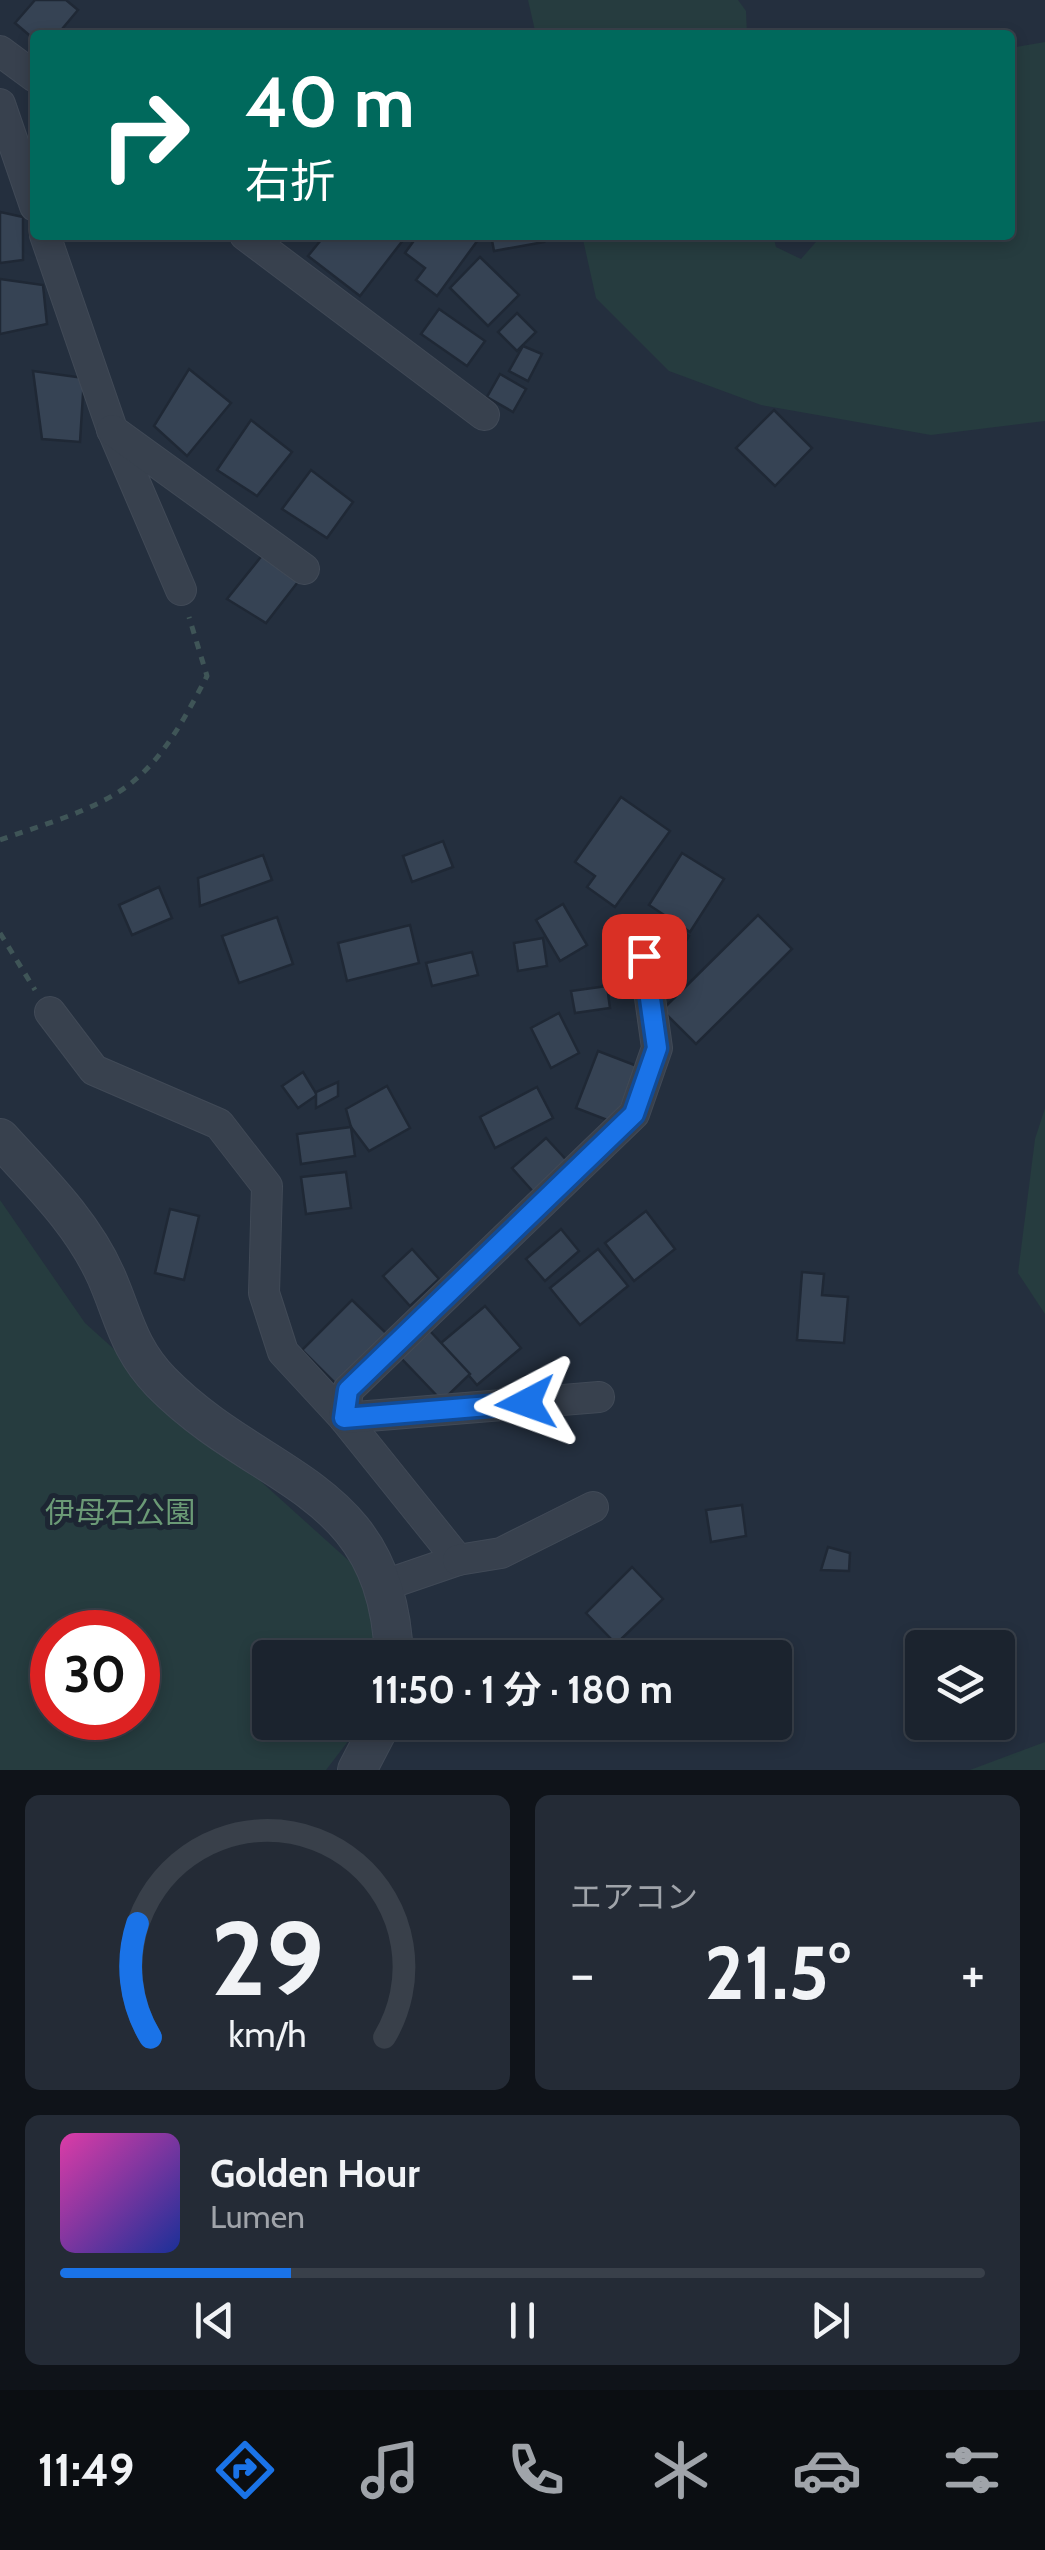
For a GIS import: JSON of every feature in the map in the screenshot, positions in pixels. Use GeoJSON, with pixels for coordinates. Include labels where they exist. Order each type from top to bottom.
{"type":"FeatureCollection","features":[{"type":"Feature","properties":{"kind":"street"},"geometry":{"type":"LineString","coordinates":[[0,51],[30,73]]}},
{"type":"Feature","properties":{"kind":"street"},"geometry":{"type":"LineString","coordinates":[[0,104],[30,191]]}},
{"type":"Feature","properties":{"kind":"street"},"geometry":{"type":"LineString","coordinates":[[47,240],[112,429],[181,590]]}},
{"type":"Feature","properties":{"kind":"street"},"geometry":{"type":"LineString","coordinates":[[252,240],[484,415]]}},
{"type":"Feature","properties":{"kind":"street"},"geometry":{"type":"LineString","coordinates":[[112,429],[304,569]]}},
{"type":"Feature","properties":{"kind":"street"},"geometry":{"type":"LineString","coordinates":[[344,1418],[348,1390],[634,1114],[657,1048],[644,956]]}},
{"type":"Feature","properties":{"kind":"street"},"geometry":{"type":"LineString","coordinates":[[50,1012],[94,1070],[219,1124],[268,1186],[264,1292],[283,1352],[344,1418],[458,1560]]}},
{"type":"Feature","properties":{"kind":"street"},"geometry":{"type":"LineString","coordinates":[[0,1138],[75,1221],[106,1276],[127,1339],[162,1383],[210,1422],[324,1498],[361,1539],[386,1585],[392,1640]]}},
{"type":"Feature","properties":{"kind":"street"},"geometry":{"type":"LineString","coordinates":[[344,1418],[599,1397]]}},
{"type":"Feature","properties":{"kind":"street"},"geometry":{"type":"LineString","coordinates":[[386,1585],[458,1560],[501,1553],[592,1507]]}},
{"type":"Feature","properties":{"kind":"street"},"geometry":{"type":"LineString","coordinates":[[357,1770],[373,1740]]}},
{"type":"Feature","properties":{"kind":"path"},"geometry":{"type":"LineString","coordinates":[[0,840],[64,816],[130,784],[179,730],[206,676],[181,590]]}},
{"type":"Feature","properties":{"kind":"path"},"geometry":{"type":"LineString","coordinates":[[0,933],[50,1012]]}},
{"type":"Feature","properties":{"kind":"green space"},"geometry":{"type":"Polygon","coordinates":[[[528,0],[738,0],[746,11],[747,30],[535,30],[528,0]]]}},
{"type":"Feature","properties":{"kind":"green space"},"geometry":{"type":"Polygon","coordinates":[[[1045,42],[1045,421],[931,435],[761,405],[669,371],[596,298],[583,240],[774,240],[776,247],[801,259],[818,240],[1015,240],[1015,47],[1045,42]]]}},
{"type":"Feature","properties":{"kind":"green space"},"geometry":{"type":"Polygon","coordinates":[[[1045,1108],[1045,1314],[1018,1273],[1035,1139],[1045,1108]]]}},
{"type":"Feature","properties":{"kind":"green space","name":"伊母石公園"},"geometry":{"type":"Polygon","coordinates":[[[0,1200],[85,1323],[368,1578],[377,1640],[252,1640],[252,1740],[349,1740],[326,1770],[0,1770],[0,1200]]]}},
{"type":"Feature","properties":{"kind":"green space"},"geometry":{"type":"Polygon","coordinates":[[[1045,1742],[1045,1770],[970,1770],[1045,1742]]]}},
{"type":"Feature","properties":{"kind":"building"},"geometry":{"type":"Polygon","coordinates":[[[35,0],[66,0],[78,10],[61,30],[30,30],[30,36],[15,23],[35,0]]]}},
{"type":"Feature","properties":{"kind":"building"},"geometry":{"type":"Polygon","coordinates":[[[0,212],[23,217],[23,260],[0,263],[0,212]]]}},
{"type":"Feature","properties":{"kind":"building"},"geometry":{"type":"Polygon","coordinates":[[[321,240],[403,240],[360,296],[308,256],[321,240]]]}},
{"type":"Feature","properties":{"kind":"building"},"geometry":{"type":"Polygon","coordinates":[[[414,240],[478,240],[437,296],[416,280],[425,268],[405,253],[414,240]]]}},
{"type":"Feature","properties":{"kind":"building"},"geometry":{"type":"Polygon","coordinates":[[[492,240],[544,240],[544,242],[494,251],[492,240]]]}},
{"type":"Feature","properties":{"kind":"building"},"geometry":{"type":"Polygon","coordinates":[[[480,257],[519,295],[488,326],[450,288],[480,257]]]}},
{"type":"Feature","properties":{"kind":"building"},"geometry":{"type":"Polygon","coordinates":[[[0,279],[43,285],[47,324],[0,334],[0,279]]]}},
{"type":"Feature","properties":{"kind":"building"},"geometry":{"type":"Polygon","coordinates":[[[439,309],[485,341],[467,366],[421,334],[439,309]]]}},
{"type":"Feature","properties":{"kind":"building"},"geometry":{"type":"Polygon","coordinates":[[[517,313],[536,332],[517,351],[498,332],[517,313]]]}},
{"type":"Feature","properties":{"kind":"building"},"geometry":{"type":"Polygon","coordinates":[[[523,346],[542,354],[528,381],[509,371],[523,346]]]}},
{"type":"Feature","properties":{"kind":"building"},"geometry":{"type":"Polygon","coordinates":[[[189,369],[231,403],[187,456],[154,426],[189,369]]]}},
{"type":"Feature","properties":{"kind":"building"},"geometry":{"type":"Polygon","coordinates":[[[33,371],[84,378],[80,442],[42,439],[33,371]]]}},
{"type":"Feature","properties":{"kind":"building"},"geometry":{"type":"Polygon","coordinates":[[[500,374],[526,389],[513,412],[487,397],[500,374]]]}},
{"type":"Feature","properties":{"kind":"building"},"geometry":{"type":"Polygon","coordinates":[[[774,410],[812,448],[775,486],[736,448],[774,410]]]}},
{"type":"Feature","properties":{"kind":"building"},"geometry":{"type":"Polygon","coordinates":[[[251,420],[292,452],[257,496],[217,470],[251,420]]]}},
{"type":"Feature","properties":{"kind":"building"},"geometry":{"type":"Polygon","coordinates":[[[311,470],[353,502],[327,538],[282,509],[311,470]]]}},
{"type":"Feature","properties":{"kind":"building"},"geometry":{"type":"Polygon","coordinates":[[[268,548],[301,578],[266,623],[227,599],[268,548]]]}},
{"type":"Feature","properties":{"kind":"building"},"geometry":{"type":"Polygon","coordinates":[[[621,797],[670,831],[615,907],[587,887],[595,876],[575,862],[621,797]]]}},
{"type":"Feature","properties":{"kind":"building"},"geometry":{"type":"Polygon","coordinates":[[[443,841],[453,867],[412,882],[403,856],[443,841]]]}},
{"type":"Feature","properties":{"kind":"building"},"geometry":{"type":"Polygon","coordinates":[[[682,853],[724,879],[690,932],[649,905],[682,853]]]}},
{"type":"Feature","properties":{"kind":"building"},"geometry":{"type":"Polygon","coordinates":[[[263,855],[272,880],[200,906],[198,878],[263,855]]]}},
{"type":"Feature","properties":{"kind":"building"},"geometry":{"type":"Polygon","coordinates":[[[159,887],[172,918],[132,935],[119,905],[159,887]]]}},
{"type":"Feature","properties":{"kind":"building"},"geometry":{"type":"Polygon","coordinates":[[[563,904],[587,945],[560,961],[536,920],[563,904]]]}},
{"type":"Feature","properties":{"kind":"building"},"geometry":{"type":"Polygon","coordinates":[[[758,915],[792,949],[696,1044],[662,1010],[758,915]]]}},
{"type":"Feature","properties":{"kind":"building"},"geometry":{"type":"Polygon","coordinates":[[[277,917],[293,964],[239,983],[222,936],[277,917]]]}},
{"type":"Feature","properties":{"kind":"building"},"geometry":{"type":"Polygon","coordinates":[[[666,923],[689,936],[679,953],[656,940],[666,923]]]}},
{"type":"Feature","properties":{"kind":"building"},"geometry":{"type":"Polygon","coordinates":[[[410,925],[419,963],[347,981],[338,943],[410,925]]]}},
{"type":"Feature","properties":{"kind":"building"},"geometry":{"type":"Polygon","coordinates":[[[543,938],[547,966],[518,971],[514,943],[543,938]]]}},
{"type":"Feature","properties":{"kind":"building"},"geometry":{"type":"Polygon","coordinates":[[[472,952],[478,975],[432,986],[426,963],[472,952]]]}},
{"type":"Feature","properties":{"kind":"building"},"geometry":{"type":"Polygon","coordinates":[[[607,986],[610,1008],[575,1013],[571,991],[607,986]]]}},
{"type":"Feature","properties":{"kind":"building"},"geometry":{"type":"Polygon","coordinates":[[[559,1013],[579,1053],[551,1068],[531,1028],[559,1013]]]}},
{"type":"Feature","properties":{"kind":"building"},"geometry":{"type":"Polygon","coordinates":[[[598,1051],[637,1066],[615,1123],[576,1108],[598,1051]]]}},
{"type":"Feature","properties":{"kind":"building"},"geometry":{"type":"Polygon","coordinates":[[[303,1072],[317,1095],[298,1108],[282,1086],[303,1072]]]}},
{"type":"Feature","properties":{"kind":"building"},"geometry":{"type":"Polygon","coordinates":[[[338,1082],[338,1096],[316,1108],[316,1092],[338,1082]]]}},
{"type":"Feature","properties":{"kind":"building"},"geometry":{"type":"Polygon","coordinates":[[[387,1086],[410,1128],[369,1151],[351,1127],[346,1109],[387,1086]]]}},
{"type":"Feature","properties":{"kind":"building"},"geometry":{"type":"Polygon","coordinates":[[[537,1087],[553,1118],[495,1148],[480,1117],[537,1087]]]}},
{"type":"Feature","properties":{"kind":"building"},"geometry":{"type":"Polygon","coordinates":[[[351,1127],[355,1156],[301,1164],[297,1134],[351,1127]]]}},
{"type":"Feature","properties":{"kind":"building"},"geometry":{"type":"Polygon","coordinates":[[[546,1138],[571,1165],[536,1195],[512,1168],[546,1138]]]}},
{"type":"Feature","properties":{"kind":"building"},"geometry":{"type":"Polygon","coordinates":[[[346,1172],[351,1208],[306,1214],[301,1177],[346,1172]]]}},
{"type":"Feature","properties":{"kind":"building"},"geometry":{"type":"Polygon","coordinates":[[[170,1209],[199,1216],[184,1280],[155,1273],[170,1209]]]}},
{"type":"Feature","properties":{"kind":"building"},"geometry":{"type":"Polygon","coordinates":[[[646,1211],[675,1249],[634,1281],[605,1243],[646,1211]]]}},
{"type":"Feature","properties":{"kind":"building"},"geometry":{"type":"Polygon","coordinates":[[[561,1229],[579,1251],[545,1281],[526,1259],[561,1229]]]}},
{"type":"Feature","properties":{"kind":"building"},"geometry":{"type":"Polygon","coordinates":[[[412,1249],[439,1279],[410,1306],[383,1276],[412,1249]]]}},
{"type":"Feature","properties":{"kind":"building"},"geometry":{"type":"Polygon","coordinates":[[[598,1249],[628,1286],[580,1325],[550,1288],[598,1249]]]}},
{"type":"Feature","properties":{"kind":"building"},"geometry":{"type":"Polygon","coordinates":[[[802,1272],[824,1274],[822,1295],[848,1297],[844,1343],[797,1340],[802,1272]]]}},
{"type":"Feature","properties":{"kind":"building"},"geometry":{"type":"Polygon","coordinates":[[[352,1300],[387,1334],[337,1385],[302,1350],[352,1300]]]}},
{"type":"Feature","properties":{"kind":"building"},"geometry":{"type":"Polygon","coordinates":[[[485,1306],[521,1348],[477,1385],[441,1343],[485,1306]]]}},
{"type":"Feature","properties":{"kind":"building"},"geometry":{"type":"Polygon","coordinates":[[[430,1331],[470,1374],[442,1401],[401,1358],[430,1331]]]}},
{"type":"Feature","properties":{"kind":"building"},"geometry":{"type":"Polygon","coordinates":[[[742,1505],[746,1536],[711,1542],[706,1510],[742,1505]]]}},
{"type":"Feature","properties":{"kind":"building"},"geometry":{"type":"Polygon","coordinates":[[[828,1547],[850,1553],[849,1571],[821,1570],[828,1547]]]}},
{"type":"Feature","properties":{"kind":"building"},"geometry":{"type":"Polygon","coordinates":[[[632,1567],[663,1599],[620,1640],[612,1640],[586,1613],[632,1567]]]}},
{"type":"Feature","properties":{"kind":"route"},"geometry":{"type":"LineString","coordinates":[[526,1403],[344,1418],[348,1390],[634,1114],[657,1048],[644,956]]}}]}
